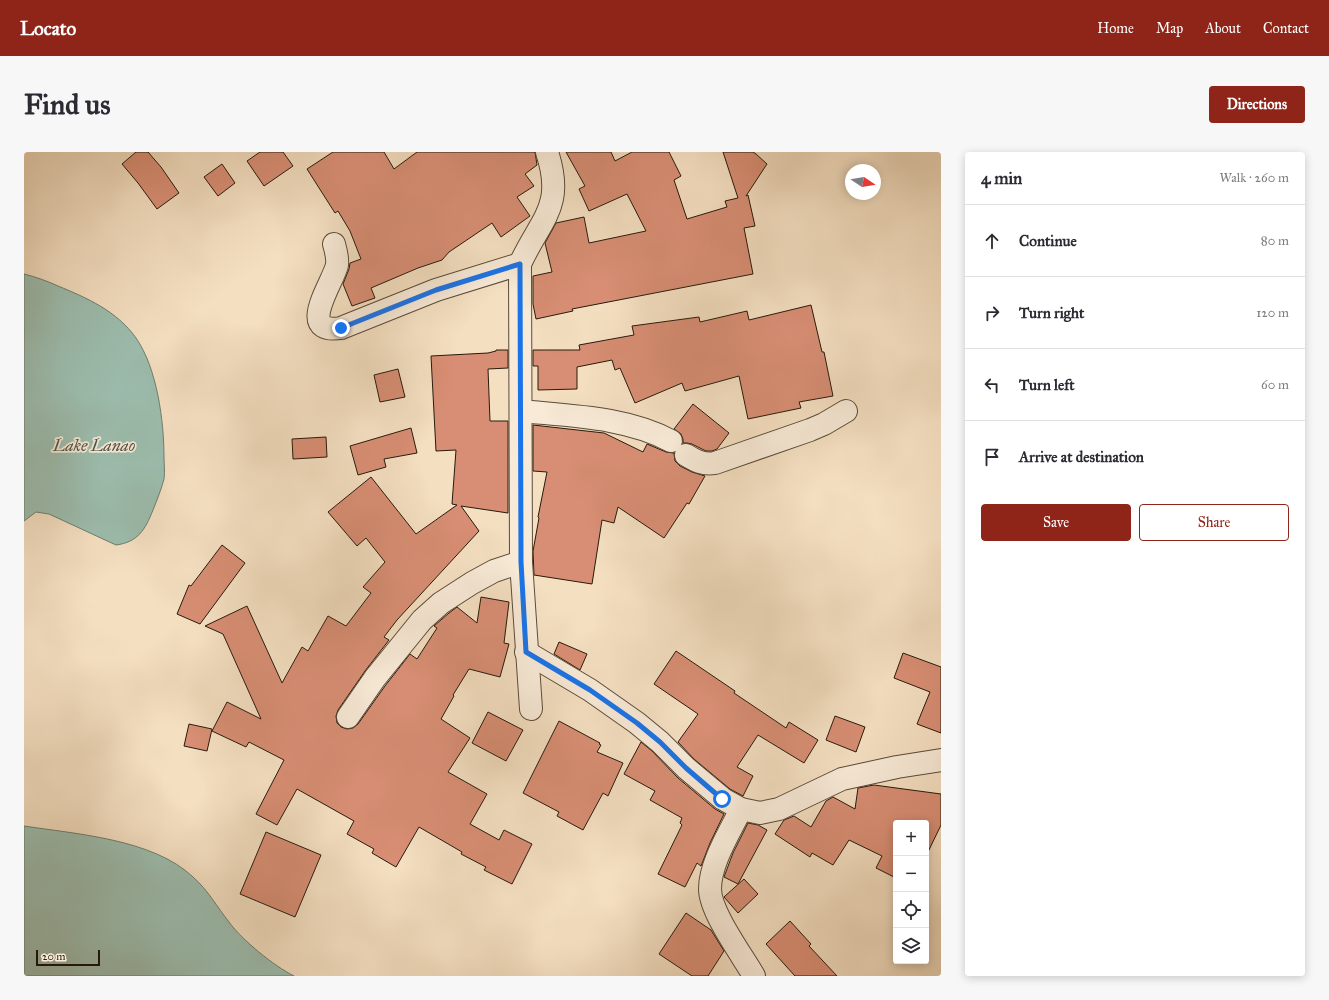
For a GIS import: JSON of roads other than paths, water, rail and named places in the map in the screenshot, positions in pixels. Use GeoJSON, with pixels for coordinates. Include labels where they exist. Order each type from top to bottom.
{"type":"FeatureCollection","features":[{"type":"Feature","properties":{"kind":"street"},"geometry":{"type":"LineString","coordinates":[[531,709],[521,562],[520,264],[527,249],[542,225],[553,200],[554,184],[547,152]]}},
{"type":"Feature","properties":{"kind":"street"},"geometry":{"type":"LineString","coordinates":[[334,244],[337,256],[337,266],[321,301],[318,315],[319,322],[329,329],[341,328],[436,290],[520,264]]}},
{"type":"Feature","properties":{"kind":"street"},"geometry":{"type":"LineString","coordinates":[[521,411],[606,420],[653,432],[699,463],[707,464],[715,463],[810,430],[824,424],[846,411]]}},
{"type":"Feature","properties":{"kind":"street"},"geometry":{"type":"LineString","coordinates":[[348,717],[380,672],[422,620],[441,603],[472,583],[494,571],[521,562]]}},
{"type":"Feature","properties":{"kind":"street"},"geometry":{"type":"LineString","coordinates":[[526,652],[590,690],[637,723],[722,799],[741,809],[760,813],[779,809],[842,780],[897,767],[941,760]]}},
{"type":"Feature","properties":{"kind":"street"},"geometry":{"type":"LineString","coordinates":[[741,809],[717,859],[712,874],[710,890],[713,903],[720,919],[754,976]]}},
{"type":"Feature","properties":{"kind":"water","name":"Lake Lanao"},"geometry":{"type":"Polygon","coordinates":[[[24,274],[33,276],[80,295],[111,313],[120,320],[136,338],[149,364],[161,411],[164,443],[164,479],[144,529],[130,541],[116,545],[49,514],[36,512],[24,521],[24,274]]]}},
{"type":"Feature","properties":{"kind":"water"},"geometry":{"type":"Polygon","coordinates":[[[24,826],[113,840],[136,846],[157,854],[176,864],[203,887],[242,937],[268,959],[294,976],[24,976],[24,826]]]}}]}
